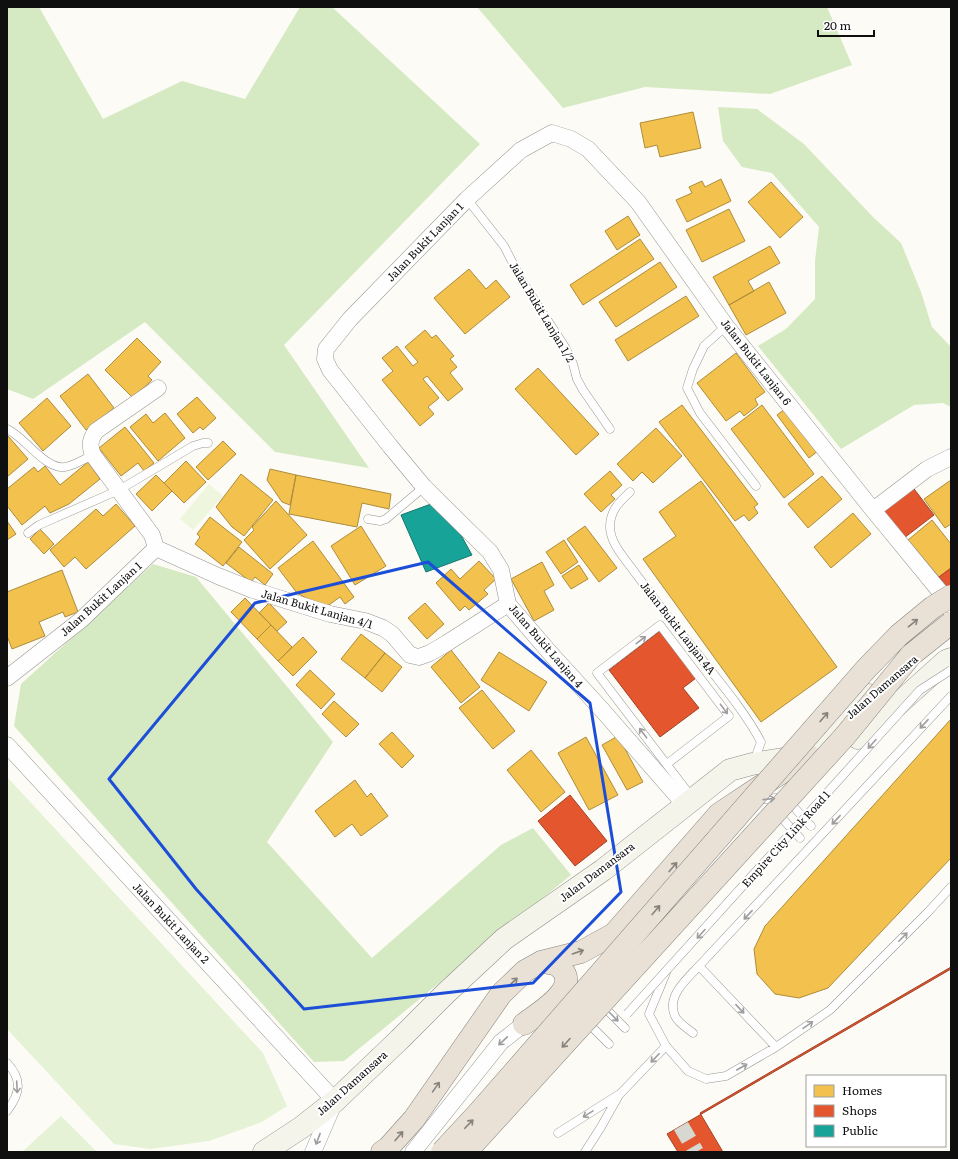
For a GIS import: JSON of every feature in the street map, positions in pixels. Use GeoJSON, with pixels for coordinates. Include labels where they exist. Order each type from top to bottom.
{"type":"FeatureCollection","features":[{"type":"Feature","properties":{"kind":"highway"},"geometry":{"type":"LineString","coordinates":[[442,1152],[480,1112],[866,669],[899,634],[933,607],[951,596]]}},
{"type":"Feature","properties":{"kind":"highway"},"geometry":{"type":"LineString","coordinates":[[466,1152],[846,736],[911,655],[951,622]]}},
{"type":"Feature","properties":{"kind":"highway"},"geometry":{"type":"LineString","coordinates":[[382,1152],[388,1148],[414,1119],[501,994],[525,971],[541,962],[581,952],[614,934],[719,814],[808,755]]}},
{"type":"Feature","properties":{"kind":"highway"},"geometry":{"type":"LineString","coordinates":[[524,1024],[554,1001],[562,993],[567,984],[567,975],[561,967],[553,963],[541,962]]}},
{"type":"Feature","properties":{"kind":"street","name":"Jalan Bukit Lanjan 1"},"geometry":{"type":"LineString","coordinates":[[330,370],[325,359],[326,349],[350,319],[467,199],[521,150],[552,134]]}},
{"type":"Feature","properties":{"kind":"street","name":"Jalan Bukit Lanjan 6"},"geometry":{"type":"LineString","coordinates":[[552,134],[571,139],[588,149],[638,202],[726,326],[872,510],[951,605]]}},
{"type":"Feature","properties":{"kind":"street","name":"Jalan Bukit Lanjan 4"},"geometry":{"type":"LineString","coordinates":[[330,370],[424,487],[490,552],[501,570],[508,604],[551,654],[689,802]]}},
{"type":"Feature","properties":{"kind":"street"},"geometry":{"type":"LineString","coordinates":[[156,548],[152,535],[93,455],[90,448],[90,441],[96,432],[158,388]]}},
{"type":"Feature","properties":{"kind":"street"},"geometry":{"type":"LineString","coordinates":[[872,510],[927,469],[951,457]]}},
{"type":"Feature","properties":{"kind":"street","name":"Jalan Bukit Lanjan 1"},"geometry":{"type":"LineString","coordinates":[[7,678],[81,620],[156,548]]}},
{"type":"Feature","properties":{"kind":"street","name":"Jalan Bukit Lanjan 4/1"},"geometry":{"type":"LineString","coordinates":[[156,548],[252,590],[330,614],[365,621],[382,628],[392,634],[410,655],[419,657],[430,653],[447,643],[508,604]]}},
{"type":"Feature","properties":{"kind":"street","name":"Jalan Damansara"},"geometry":{"type":"LineString","coordinates":[[264,1152],[302,1127],[335,1101],[504,939],[603,870],[730,770],[752,764],[808,755],[863,700],[933,643],[951,632]]}},
{"type":"Feature","properties":{"kind":"street","name":"Jalan Damansara"},"geometry":{"type":"LineString","coordinates":[[858,738],[876,724],[946,661],[951,659]]}},
{"type":"Feature","properties":{"kind":"street"},"geometry":{"type":"LineString","coordinates":[[413,1152],[501,1042],[524,1024],[598,985],[792,805],[858,738]]}},
{"type":"Feature","properties":{"kind":"street","name":"Jalan Bukit Lanjan 2"},"geometry":{"type":"LineString","coordinates":[[7,745],[335,1101]]}},
{"type":"Feature","properties":{"kind":"street"},"geometry":{"type":"LineString","coordinates":[[313,1152],[335,1101]]}},
{"type":"Feature","properties":{"kind":"street"},"geometry":{"type":"LineString","coordinates":[[264,1152],[288,1152]]}},
{"type":"Feature","properties":{"kind":"lane","name":"Jalan Bukit Lanjan 1/2"},"geometry":{"type":"LineString","coordinates":[[467,199],[504,246],[522,281],[565,347],[583,390],[610,429]]}},
{"type":"Feature","properties":{"kind":"lane"},"geometry":{"type":"LineString","coordinates":[[726,326],[704,346],[693,369],[687,388],[700,413],[756,486]]}},
{"type":"Feature","properties":{"kind":"lane"},"geometry":{"type":"LineString","coordinates":[[7,428],[21,438],[38,455],[57,467],[65,467],[93,455]]}},
{"type":"Feature","properties":{"kind":"lane"},"geometry":{"type":"LineString","coordinates":[[28,533],[39,525],[119,490],[192,446],[208,442]]}},
{"type":"Feature","properties":{"kind":"lane"},"geometry":{"type":"LineString","coordinates":[[368,519],[380,521],[386,519],[424,487]]}},
{"type":"Feature","properties":{"kind":"lane","name":"Jalan Bukit Lanjan 4A"},"geometry":{"type":"LineString","coordinates":[[630,492],[616,505],[611,516],[610,528],[613,541],[655,600],[729,693],[752,726],[761,742],[752,764]]}},
{"type":"Feature","properties":{"kind":"lane"},"geometry":{"type":"LineString","coordinates":[[667,764],[730,716],[660,625],[597,673],[667,764],[689,802]]}},
{"type":"Feature","properties":{"kind":"lane","name":"Empire City Link Road 1"},"geometry":{"type":"LineString","coordinates":[[627,1014],[666,973],[920,690],[951,670]]}},
{"type":"Feature","properties":{"kind":"lane"},"geometry":{"type":"LineString","coordinates":[[693,1033],[675,1016],[673,1002],[680,987],[951,696]]}},
{"type":"Feature","properties":{"kind":"lane"},"geometry":{"type":"LineString","coordinates":[[719,814],[747,802],[776,798],[792,805],[811,826]]}},
{"type":"Feature","properties":{"kind":"lane"},"geometry":{"type":"LineString","coordinates":[[780,816],[800,838]]}},
{"type":"Feature","properties":{"kind":"lane"},"geometry":{"type":"LineString","coordinates":[[666,973],[649,1014],[666,1046],[688,1070],[706,1078],[726,1076],[776,1047],[830,1010],[951,887]]}},
{"type":"Feature","properties":{"kind":"lane"},"geometry":{"type":"LineString","coordinates":[[928,912],[951,896]]}},
{"type":"Feature","properties":{"kind":"lane"},"geometry":{"type":"LineString","coordinates":[[699,966],[776,1047]]}},
{"type":"Feature","properties":{"kind":"lane"},"geometry":{"type":"LineString","coordinates":[[596,999],[625,1028]]}},
{"type":"Feature","properties":{"kind":"lane"},"geometry":{"type":"LineString","coordinates":[[550,1009],[576,1015],[609,1044]]}},
{"type":"Feature","properties":{"kind":"lane"},"geometry":{"type":"LineString","coordinates":[[558,1133],[619,1095],[666,1046]]}},
{"type":"Feature","properties":{"kind":"lane"},"geometry":{"type":"LineString","coordinates":[[7,1063],[12,1068],[18,1087],[18,1095],[7,1111]]}},
{"type":"Feature","properties":{"kind":"lane"},"geometry":{"type":"LineString","coordinates":[[585,1152],[601,1128],[619,1095]]}},
{"type":"Feature","properties":{"kind":"highlighted area"},"geometry":{"type":"Polygon","coordinates":[[[428,562],[590,703],[621,892],[533,983],[304,1009],[196,889],[109,779],[255,603],[428,562]]]}},
{"type":"Feature","properties":{"kind":"green space"},"geometry":{"type":"Polygon","coordinates":[[[7,7],[39,7],[103,119],[182,81],[245,99],[300,7],[332,7],[480,144],[284,345],[369,468],[275,452],[145,322],[33,399],[7,389],[7,7]]]}},
{"type":"Feature","properties":{"kind":"green space"},"geometry":{"type":"Polygon","coordinates":[[[477,7],[827,7],[852,65],[770,94],[645,87],[563,108],[477,7]]]}},
{"type":"Feature","properties":{"kind":"green space"},"geometry":{"type":"Polygon","coordinates":[[[718,107],[757,109],[804,144],[873,217],[901,243],[921,292],[932,327],[951,347],[951,407],[943,403],[914,405],[841,449],[758,346],[786,329],[815,299],[815,261],[819,227],[772,173],[742,167],[723,141],[718,107]]]}},
{"type":"Feature","properties":{"kind":"green space"},"geometry":{"type":"Polygon","coordinates":[[[209,484],[223,496],[193,530],[180,519],[209,484]]]}},
{"type":"Feature","properties":{"kind":"green space"},"geometry":{"type":"Polygon","coordinates":[[[153,564],[196,577],[333,742],[267,842],[372,958],[501,845],[533,828],[571,875],[344,1061],[314,1062],[14,726],[21,684],[153,564]]]}},
{"type":"Feature","properties":{"kind":"green space"},"geometry":{"type":"Polygon","coordinates":[[[7,777],[263,1053],[287,1106],[262,1122],[209,1141],[150,1149],[114,1144],[7,1029],[7,777]]]}},
{"type":"Feature","properties":{"kind":"green space"},"geometry":{"type":"Polygon","coordinates":[[[61,1116],[97,1152],[22,1152],[61,1116]]]}},
{"type":"Feature","properties":{"kind":"building: Homes"},"geometry":{"type":"Polygon","coordinates":[[[693,112],[701,148],[660,157],[657,145],[645,148],[640,123],[693,112]]]}},
{"type":"Feature","properties":{"kind":"building: Homes"},"geometry":{"type":"Polygon","coordinates":[[[721,179],[731,201],[687,222],[676,200],[692,193],[689,187],[702,181],[705,187],[721,179]]]}},
{"type":"Feature","properties":{"kind":"building: Homes"},"geometry":{"type":"Polygon","coordinates":[[[771,182],[803,217],[780,238],[748,202],[771,182]]]}},
{"type":"Feature","properties":{"kind":"building: Homes"},"geometry":{"type":"Polygon","coordinates":[[[729,209],[745,241],[702,262],[686,230],[729,209]]]}},
{"type":"Feature","properties":{"kind":"building: Homes"},"geometry":{"type":"Polygon","coordinates":[[[628,216],[640,235],[617,250],[605,231],[628,216]]]}},
{"type":"Feature","properties":{"kind":"building: Homes"},"geometry":{"type":"Polygon","coordinates":[[[640,239],[654,259],[583,305],[570,285],[640,239]]]}},
{"type":"Feature","properties":{"kind":"building: Homes"},"geometry":{"type":"Polygon","coordinates":[[[770,246],[780,263],[748,281],[754,291],[729,305],[713,277],[770,246]]]}},
{"type":"Feature","properties":{"kind":"building: Homes"},"geometry":{"type":"Polygon","coordinates":[[[660,262],[677,287],[616,327],[599,302],[660,262]]]}},
{"type":"Feature","properties":{"kind":"building: Homes"},"geometry":{"type":"Polygon","coordinates":[[[469,269],[486,289],[496,280],[510,297],[465,334],[434,298],[469,269]]]}},
{"type":"Feature","properties":{"kind":"building: Homes"},"geometry":{"type":"Polygon","coordinates":[[[769,282],[786,313],[746,335],[729,305],[769,282]]]}},
{"type":"Feature","properties":{"kind":"building: Homes"},"geometry":{"type":"Polygon","coordinates":[[[686,296],[699,316],[628,361],[615,340],[686,296]]]}},
{"type":"Feature","properties":{"kind":"building: Homes"},"geometry":{"type":"Polygon","coordinates":[[[425,330],[432,338],[436,335],[454,356],[450,359],[457,367],[450,373],[463,389],[448,401],[427,376],[423,379],[439,398],[428,407],[434,414],[420,426],[382,380],[393,371],[382,358],[397,346],[413,366],[418,362],[405,347],[425,330]]]}},
{"type":"Feature","properties":{"kind":"building: Homes"},"geometry":{"type":"Polygon","coordinates":[[[137,338],[161,362],[148,376],[152,380],[133,398],[105,370],[137,338]]]}},
{"type":"Feature","properties":{"kind":"building: Homes"},"geometry":{"type":"Polygon","coordinates":[[[736,353],[765,392],[755,399],[758,405],[744,416],[740,411],[726,421],[697,383],[736,353]]]}},
{"type":"Feature","properties":{"kind":"building: Homes"},"geometry":{"type":"Polygon","coordinates":[[[538,368],[599,434],[576,455],[515,389],[538,368]]]}},
{"type":"Feature","properties":{"kind":"building: Homes"},"geometry":{"type":"Polygon","coordinates":[[[88,374],[114,408],[86,430],[60,396],[88,374]]]}},
{"type":"Feature","properties":{"kind":"building: Homes"},"geometry":{"type":"Polygon","coordinates":[[[197,397],[216,418],[203,430],[200,427],[193,433],[177,414],[197,397]]]}},
{"type":"Feature","properties":{"kind":"building: Homes"},"geometry":{"type":"Polygon","coordinates":[[[47,398],[71,426],[43,451],[19,423],[47,398]]]}},
{"type":"Feature","properties":{"kind":"building: Homes"},"geometry":{"type":"Polygon","coordinates":[[[682,405],[758,504],[754,507],[758,513],[749,521],[744,515],[735,521],[659,422],[682,405]]]}},
{"type":"Feature","properties":{"kind":"building: Homes"},"geometry":{"type":"Polygon","coordinates":[[[762,405],[814,474],[784,498],[731,429],[762,405]]]}},
{"type":"Feature","properties":{"kind":"building: Homes"},"geometry":{"type":"Polygon","coordinates":[[[785,409],[818,451],[809,458],[777,415],[785,409]]]}},
{"type":"Feature","properties":{"kind":"building: Homes"},"geometry":{"type":"Polygon","coordinates":[[[165,413],[185,438],[158,461],[130,427],[146,414],[153,423],[165,413]]]}},
{"type":"Feature","properties":{"kind":"building: Homes"},"geometry":{"type":"Polygon","coordinates":[[[125,427],[154,463],[144,471],[138,463],[121,476],[99,448],[125,427]]]}},
{"type":"Feature","properties":{"kind":"building: Homes"},"geometry":{"type":"Polygon","coordinates":[[[656,428],[682,456],[653,483],[642,472],[633,481],[617,464],[656,428]]]}},
{"type":"Feature","properties":{"kind":"building: Homes"},"geometry":{"type":"Polygon","coordinates":[[[8,436],[28,459],[7,477],[7,437],[8,436]]]}},
{"type":"Feature","properties":{"kind":"building: Homes"},"geometry":{"type":"Polygon","coordinates":[[[223,441],[236,454],[208,480],[196,467],[223,441]]]}},
{"type":"Feature","properties":{"kind":"building: Homes"},"geometry":{"type":"Polygon","coordinates":[[[186,461],[206,482],[184,503],[164,483],[186,461]]]}},
{"type":"Feature","properties":{"kind":"building: Homes"},"geometry":{"type":"Polygon","coordinates":[[[88,462],[100,479],[69,504],[50,513],[45,506],[22,525],[7,506],[7,489],[34,467],[38,472],[45,466],[60,485],[88,462]]]}},
{"type":"Feature","properties":{"kind":"building: Homes"},"geometry":{"type":"Polygon","coordinates":[[[270,469],[296,475],[290,505],[282,502],[267,480],[270,469]]]}},
{"type":"Feature","properties":{"kind":"building: Homes"},"geometry":{"type":"Polygon","coordinates":[[[610,471],[622,485],[611,495],[615,499],[601,512],[584,494],[610,471]]]}},
{"type":"Feature","properties":{"kind":"building: Homes"},"geometry":{"type":"Polygon","coordinates":[[[241,474],[273,500],[244,536],[232,527],[216,507],[241,474]]]}},
{"type":"Feature","properties":{"kind":"building: Homes"},"geometry":{"type":"Polygon","coordinates":[[[156,475],[172,491],[152,511],[136,494],[156,475]]]}},
{"type":"Feature","properties":{"kind":"building: Homes"},"geometry":{"type":"Polygon","coordinates":[[[296,475],[391,494],[389,509],[362,503],[357,527],[289,514],[296,475]]]}},
{"type":"Feature","properties":{"kind":"building: Homes"},"geometry":{"type":"Polygon","coordinates":[[[822,476],[842,499],[808,528],[788,504],[822,476]]]}},
{"type":"Feature","properties":{"kind":"building: Homes"},"geometry":{"type":"Polygon","coordinates":[[[951,480],[951,524],[945,528],[924,499],[951,480]]]}},
{"type":"Feature","properties":{"kind":"building: Homes"},"geometry":{"type":"Polygon","coordinates":[[[701,481],[837,667],[761,722],[643,559],[676,536],[659,512],[701,481]]]}},
{"type":"Feature","properties":{"kind":"building: Homes"},"geometry":{"type":"Polygon","coordinates":[[[276,501],[307,535],[270,569],[244,540],[254,530],[252,527],[276,501]]]}},
{"type":"Feature","properties":{"kind":"building: Homes"},"geometry":{"type":"Polygon","coordinates":[[[116,504],[135,526],[86,569],[75,557],[64,567],[50,550],[96,509],[103,516],[116,504]]]}},
{"type":"Feature","properties":{"kind":"building: Homes"},"geometry":{"type":"Polygon","coordinates":[[[853,513],[871,534],[831,568],[814,547],[853,513]]]}},
{"type":"Feature","properties":{"kind":"building: Homes"},"geometry":{"type":"Polygon","coordinates":[[[210,517],[242,542],[223,566],[195,544],[200,537],[197,534],[210,517]]]}},
{"type":"Feature","properties":{"kind":"building: Homes"},"geometry":{"type":"Polygon","coordinates":[[[932,520],[951,544],[951,568],[939,577],[908,540],[932,520]]]}},
{"type":"Feature","properties":{"kind":"building: Homes"},"geometry":{"type":"Polygon","coordinates":[[[7,521],[16,534],[7,540],[7,521]]]}},
{"type":"Feature","properties":{"kind":"building: Homes"},"geometry":{"type":"Polygon","coordinates":[[[361,526],[386,566],[355,585],[331,546],[361,526]]]}},
{"type":"Feature","properties":{"kind":"building: Homes"},"geometry":{"type":"Polygon","coordinates":[[[585,526],[617,568],[599,582],[567,539],[585,526]]]}},
{"type":"Feature","properties":{"kind":"building: Homes"},"geometry":{"type":"Polygon","coordinates":[[[40,529],[54,544],[44,554],[30,539],[40,529]]]}},
{"type":"Feature","properties":{"kind":"building: Homes"},"geometry":{"type":"Polygon","coordinates":[[[564,540],[578,562],[561,574],[546,552],[564,540]]]}},
{"type":"Feature","properties":{"kind":"building: Homes"},"geometry":{"type":"Polygon","coordinates":[[[313,541],[354,597],[345,604],[340,597],[326,607],[308,599],[297,593],[278,568],[313,541]]]}},
{"type":"Feature","properties":{"kind":"building: Homes"},"geometry":{"type":"Polygon","coordinates":[[[239,547],[273,574],[265,585],[255,577],[251,582],[226,563],[239,547]]]}},
{"type":"Feature","properties":{"kind":"building: Homes"},"geometry":{"type":"Polygon","coordinates":[[[479,561],[496,579],[484,590],[488,594],[469,610],[465,606],[460,611],[436,583],[451,569],[460,579],[479,561]]]}},
{"type":"Feature","properties":{"kind":"building: Homes"},"geometry":{"type":"Polygon","coordinates":[[[542,562],[554,585],[544,591],[554,610],[534,621],[511,579],[542,562]]]}},
{"type":"Feature","properties":{"kind":"building: Homes"},"geometry":{"type":"Polygon","coordinates":[[[579,565],[588,579],[571,589],[562,576],[579,565]]]}},
{"type":"Feature","properties":{"kind":"building: Homes"},"geometry":{"type":"Polygon","coordinates":[[[62,570],[78,612],[65,617],[63,612],[39,622],[45,636],[12,649],[7,636],[7,592],[62,570]]]}},
{"type":"Feature","properties":{"kind":"building: Homes"},"geometry":{"type":"Polygon","coordinates":[[[245,598],[271,625],[257,639],[231,612],[245,598]]]}},
{"type":"Feature","properties":{"kind":"building: Homes"},"geometry":{"type":"Polygon","coordinates":[[[269,603],[287,622],[277,631],[259,613],[269,603]]]}},
{"type":"Feature","properties":{"kind":"building: Homes"},"geometry":{"type":"Polygon","coordinates":[[[425,603],[444,624],[427,639],[408,618],[425,603]]]}},
{"type":"Feature","properties":{"kind":"building: Homes"},"geometry":{"type":"Polygon","coordinates":[[[271,625],[292,647],[278,661],[257,639],[271,625]]]}},
{"type":"Feature","properties":{"kind":"building: Homes"},"geometry":{"type":"Polygon","coordinates":[[[361,634],[385,653],[365,678],[341,659],[361,634]]]}},
{"type":"Feature","properties":{"kind":"building: Homes"},"geometry":{"type":"Polygon","coordinates":[[[303,637],[317,652],[293,676],[278,661],[303,637]]]}},
{"type":"Feature","properties":{"kind":"building: Homes"},"geometry":{"type":"Polygon","coordinates":[[[451,650],[480,687],[461,703],[431,667],[451,650]]]}},
{"type":"Feature","properties":{"kind":"building: Homes"},"geometry":{"type":"Polygon","coordinates":[[[499,652],[547,682],[529,711],[481,680],[499,652]]]}},
{"type":"Feature","properties":{"kind":"building: Homes"},"geometry":{"type":"Polygon","coordinates":[[[385,653],[402,667],[382,692],[365,678],[385,653]]]}},
{"type":"Feature","properties":{"kind":"building: Homes"},"geometry":{"type":"Polygon","coordinates":[[[310,670],[335,694],[321,709],[296,685],[310,670]]]}},
{"type":"Feature","properties":{"kind":"building: Homes"},"geometry":{"type":"Polygon","coordinates":[[[482,690],[515,731],[493,749],[459,708],[482,690]]]}},
{"type":"Feature","properties":{"kind":"building: Homes"},"geometry":{"type":"Polygon","coordinates":[[[334,701],[359,724],[346,737],[322,714],[334,701]]]}},
{"type":"Feature","properties":{"kind":"building: Homes"},"geometry":{"type":"Polygon","coordinates":[[[951,719],[951,858],[828,988],[799,998],[775,994],[757,974],[754,949],[765,926],[951,719]]]}},
{"type":"Feature","properties":{"kind":"building: Homes"},"geometry":{"type":"Polygon","coordinates":[[[392,732],[414,756],[402,768],[379,744],[392,732]]]}},
{"type":"Feature","properties":{"kind":"building: Homes"},"geometry":{"type":"Polygon","coordinates":[[[618,736],[643,782],[627,790],[602,745],[618,736]]]}},
{"type":"Feature","properties":{"kind":"building: Homes"},"geometry":{"type":"Polygon","coordinates":[[[586,737],[618,795],[589,810],[558,753],[586,737]]]}},
{"type":"Feature","properties":{"kind":"building: Homes"},"geometry":{"type":"Polygon","coordinates":[[[531,750],[565,792],[541,812],[507,770],[531,750]]]}},
{"type":"Feature","properties":{"kind":"building: Homes"},"geometry":{"type":"Polygon","coordinates":[[[355,780],[367,797],[371,793],[388,816],[361,836],[352,824],[335,837],[315,811],[355,780]]]}},
{"type":"Feature","properties":{"kind":"building: Shops"},"geometry":{"type":"Polygon","coordinates":[[[911,485],[934,515],[904,538],[881,508],[911,485]]]}},
{"type":"Feature","properties":{"kind":"building: Shops"},"geometry":{"type":"Polygon","coordinates":[[[951,568],[951,587],[949,588],[939,577],[951,568]]]}},
{"type":"Feature","properties":{"kind":"building: Shops"},"geometry":{"type":"Polygon","coordinates":[[[660,631],[696,678],[683,688],[699,708],[660,737],[609,670],[660,631]]]}},
{"type":"Feature","properties":{"kind":"building: Shops"},"geometry":{"type":"Polygon","coordinates":[[[570,795],[607,841],[575,866],[538,821],[570,795]]]}},
{"type":"Feature","properties":{"kind":"building: Shops"},"geometry":{"type":"Polygon","coordinates":[[[951,967],[951,1152],[723,1152],[700,1113],[951,967]]]}},
{"type":"Feature","properties":{"kind":"building: Shops"},"geometry":{"type":"Polygon","coordinates":[[[951,969],[951,1152],[678,1152],[667,1134],[951,969]]]}},
{"type":"Feature","properties":{"kind":"building: Public"},"geometry":{"type":"Polygon","coordinates":[[[431,504],[456,526],[472,555],[426,572],[401,515],[431,504]]]}},
{"type":"Feature","properties":{"kind":"tunnel"},"geometry":{"type":"LineString","coordinates":[[681,1126],[696,1152]]}}]}
